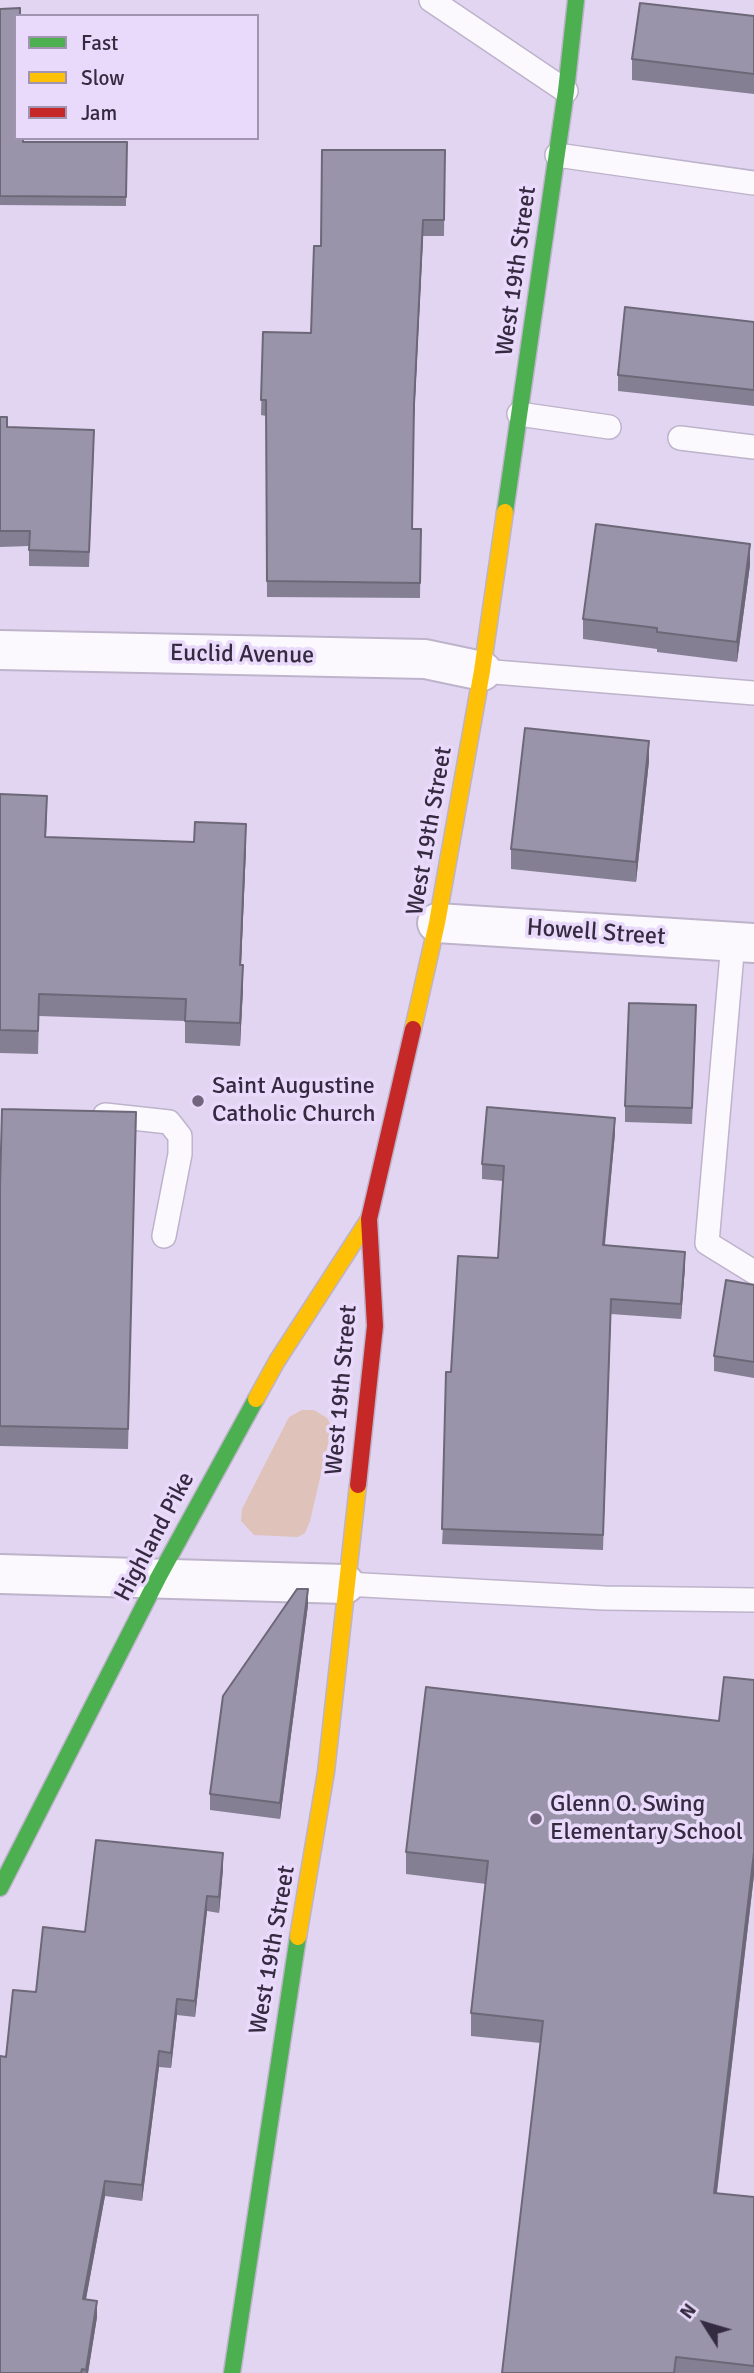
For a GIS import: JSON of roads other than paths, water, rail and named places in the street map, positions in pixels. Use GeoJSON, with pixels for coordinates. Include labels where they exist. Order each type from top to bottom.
{"type":"FeatureCollection","features":[{"type":"Feature","properties":{"kind":"street","name":"West 19th Street"},"geometry":{"type":"LineString","coordinates":[[232,2373],[273,2089],[326,1772],[375,1326],[369,1219],[438,923],[482,671],[566,91],[576,0]]}},
{"type":"Feature","properties":{"kind":"street","name":"Euclid Avenue"},"geometry":{"type":"LineString","coordinates":[[0,650],[425,659],[482,671]]}},
{"type":"Feature","properties":{"kind":"street","name":"Howell Street"},"geometry":{"type":"LineString","coordinates":[[438,923],[743,943]]}},
{"type":"Feature","properties":{"kind":"street","name":"Highland Pike"},"geometry":{"type":"LineString","coordinates":[[0,1888],[158,1578],[277,1361],[369,1219]]}},
{"type":"Feature","properties":{"kind":"street"},"geometry":{"type":"LineString","coordinates":[[0,1574],[345,1584]]}},
{"type":"Feature","properties":{"kind":"lane"},"geometry":{"type":"LineString","coordinates":[[431,0],[566,91]]}},
{"type":"Feature","properties":{"kind":"lane"},"geometry":{"type":"LineString","coordinates":[[557,155],[754,183]]}},
{"type":"Feature","properties":{"kind":"lane"},"geometry":{"type":"LineString","coordinates":[[519,414],[609,427]]}},
{"type":"Feature","properties":{"kind":"lane"},"geometry":{"type":"LineString","coordinates":[[680,438],[754,447]]}},
{"type":"Feature","properties":{"kind":"lane"},"geometry":{"type":"LineString","coordinates":[[482,671],[754,693]]}},
{"type":"Feature","properties":{"kind":"lane"},"geometry":{"type":"LineString","coordinates":[[743,943],[707,1243],[754,1272]]}},
{"type":"Feature","properties":{"kind":"lane"},"geometry":{"type":"LineString","coordinates":[[83,1114],[161,1120],[169,1122],[180,1136],[180,1154],[164,1236]]}},
{"type":"Feature","properties":{"kind":"lane"},"geometry":{"type":"LineString","coordinates":[[345,1584],[604,1598],[754,1600]]}},
{"type":"Feature","properties":{"kind":"place","name":"Saint Augustine Catholic Church"},"geometry":{"type":"Point","coordinates":[198,1101]}},
{"type":"Feature","properties":{"kind":"place","name":"Glenn O. Swing Elementary School"},"geometry":{"type":"Point","coordinates":[536,1819]}}]}
